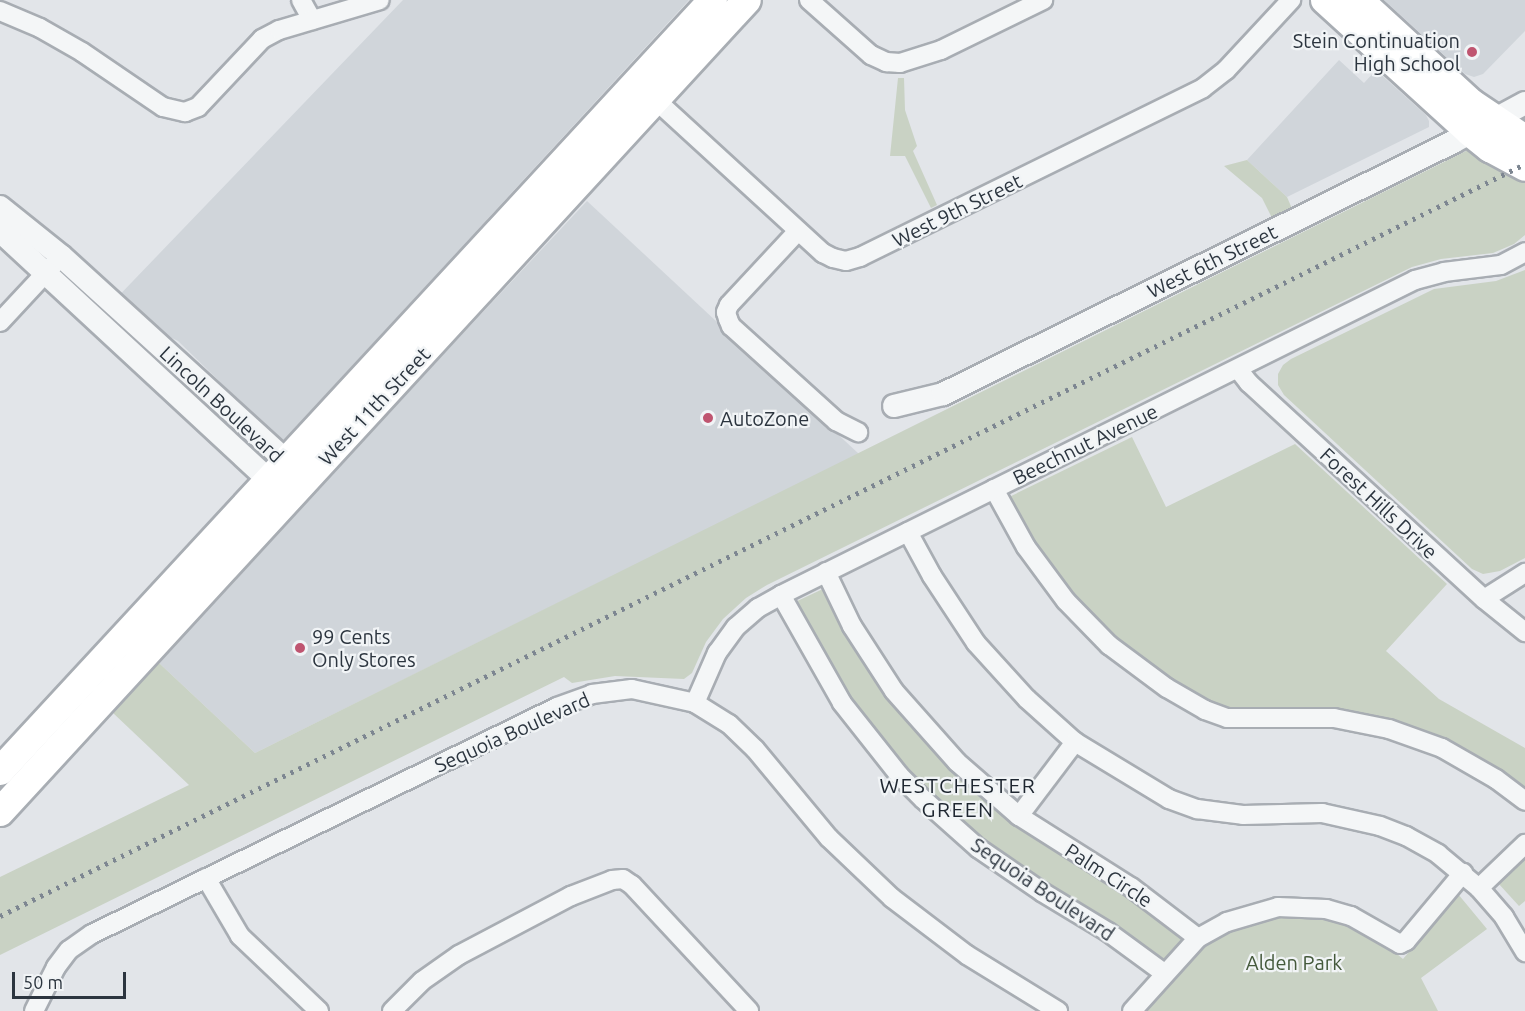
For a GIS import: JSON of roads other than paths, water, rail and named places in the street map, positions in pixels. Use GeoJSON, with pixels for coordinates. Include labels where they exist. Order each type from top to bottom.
{"type":"FeatureCollection","features":[{"type":"Feature","properties":{"kind":"main road","name":"West 11th Street"},"geometry":{"type":"LineString","coordinates":[[0,812],[294,492],[646,90],[713,0]]}},
{"type":"Feature","properties":{"kind":"main road","name":"West 11th Street"},"geometry":{"type":"LineString","coordinates":[[0,771],[278,471],[646,90],[747,0]]}},
{"type":"Feature","properties":{"kind":"main road"},"geometry":{"type":"LineString","coordinates":[[1325,0],[1481,126],[1525,139]]}},
{"type":"Feature","properties":{"kind":"main road"},"geometry":{"type":"LineString","coordinates":[[1359,0],[1389,27],[1481,126],[1499,154],[1525,167]]}},
{"type":"Feature","properties":{"kind":"street"},"geometry":{"type":"LineString","coordinates":[[301,0],[312,20]]}},
{"type":"Feature","properties":{"kind":"street"},"geometry":{"type":"LineString","coordinates":[[0,11],[40,28],[74,47],[163,107],[185,112],[198,107],[262,39],[279,30],[380,0]]}},
{"type":"Feature","properties":{"kind":"street"},"geometry":{"type":"LineString","coordinates":[[809,0],[871,55],[886,62],[900,63],[941,50],[1043,0]]}},
{"type":"Feature","properties":{"kind":"street","name":"West 9th Street"},"geometry":{"type":"LineString","coordinates":[[646,90],[798,231],[833,258],[846,261],[860,257],[1203,88],[1226,70],[1291,0]]}},
{"type":"Feature","properties":{"kind":"street"},"geometry":{"type":"LineString","coordinates":[[1342,0],[1361,17],[1389,27]]}},
{"type":"Feature","properties":{"kind":"street","name":"West 6th Street"},"geometry":{"type":"LineString","coordinates":[[894,406],[943,394],[1525,103]]}},
{"type":"Feature","properties":{"kind":"street","name":"Lincoln Boulevard"},"geometry":{"type":"LineString","coordinates":[[0,207],[54,264],[278,471],[294,492]]}},
{"type":"Feature","properties":{"kind":"street","name":"Lincoln Boulevard"},"geometry":{"type":"LineString","coordinates":[[0,231],[54,264]]}},
{"type":"Feature","properties":{"kind":"street"},"geometry":{"type":"LineString","coordinates":[[798,231],[729,305],[726,312],[728,319],[731,326],[836,422],[858,432]]}},
{"type":"Feature","properties":{"kind":"street","name":"Beechnut Avenue"},"geometry":{"type":"LineString","coordinates":[[694,703],[717,653],[736,627],[758,608],[781,595],[1415,280],[1444,272],[1494,266],[1525,252]]}},
{"type":"Feature","properties":{"kind":"street"},"geometry":{"type":"LineString","coordinates":[[0,322],[54,264]]}},
{"type":"Feature","properties":{"kind":"street","name":"Forest Hills Drive"},"geometry":{"type":"LineString","coordinates":[[1238,369],[1249,383],[1484,599],[1525,632]]}},
{"type":"Feature","properties":{"kind":"street"},"geometry":{"type":"LineString","coordinates":[[994,489],[1026,547],[1066,601],[1109,645],[1167,688],[1205,710],[1227,718],[1334,718],[1389,729],[1443,748],[1496,779],[1525,801]]}},
{"type":"Feature","properties":{"kind":"street"},"geometry":{"type":"LineString","coordinates":[[908,532],[942,593],[976,643],[1027,699],[1075,742],[1169,799],[1197,809],[1243,815],[1322,813],[1380,826],[1406,836],[1438,854],[1479,888],[1504,917],[1525,952]]}},
{"type":"Feature","properties":{"kind":"street","name":"Palm Circle"},"geometry":{"type":"LineString","coordinates":[[826,572],[852,626],[894,691],[957,762],[1019,816],[1131,887],[1198,938]]}},
{"type":"Feature","properties":{"kind":"street"},"geometry":{"type":"LineString","coordinates":[[1484,599],[1525,573]]}},
{"type":"Feature","properties":{"kind":"street","name":"Sequoia Boulevard"},"geometry":{"type":"LineString","coordinates":[[781,595],[842,703],[879,752],[915,791],[978,848],[1042,892],[1108,932],[1164,973]]}},
{"type":"Feature","properties":{"kind":"street","name":"Sequoia Boulevard"},"geometry":{"type":"LineString","coordinates":[[34,1011],[56,967],[69,950],[92,934],[557,707],[592,694],[632,689],[694,703],[714,713],[742,735],[829,838],[892,898],[967,955],[1058,1011]]}},
{"type":"Feature","properties":{"kind":"street"},"geometry":{"type":"LineString","coordinates":[[1019,816],[1075,742]]}},
{"type":"Feature","properties":{"kind":"street"},"geometry":{"type":"LineString","coordinates":[[1479,888],[1525,844]]}},
{"type":"Feature","properties":{"kind":"street"},"geometry":{"type":"LineString","coordinates":[[1132,1011],[1198,938],[1227,922],[1256,911],[1302,906],[1326,909],[1351,916],[1400,944],[1406,941],[1463,873]]}},
{"type":"Feature","properties":{"kind":"street"},"geometry":{"type":"LineString","coordinates":[[206,878],[240,936],[319,1011]]}},
{"type":"Feature","properties":{"kind":"street"},"geometry":{"type":"LineString","coordinates":[[392,1011],[422,981],[459,956],[571,896],[612,880],[623,879],[632,885],[749,1011]]}},
{"type":"Feature","properties":{"kind":"railway"},"geometry":{"type":"LineString","coordinates":[[0,916],[1525,164]]}},
{"type":"Feature","properties":{"kind":"place","name":"Stein Continuation High School"},"geometry":{"type":"Point","coordinates":[1472,52]}},
{"type":"Feature","properties":{"kind":"place","name":"AutoZone"},"geometry":{"type":"Point","coordinates":[708,418]}},
{"type":"Feature","properties":{"kind":"place","name":"99 Cents Only Stores"},"geometry":{"type":"Point","coordinates":[300,648]}},
{"type":"Feature","properties":{"kind":"district","name":"WESTCHESTER GREEN"},"geometry":{"type":"Point","coordinates":[958,797]}},
{"type":"Feature","properties":{"kind":"park label","name":"Alden Park"},"geometry":{"type":"Point","coordinates":[1294,962]}}]}
